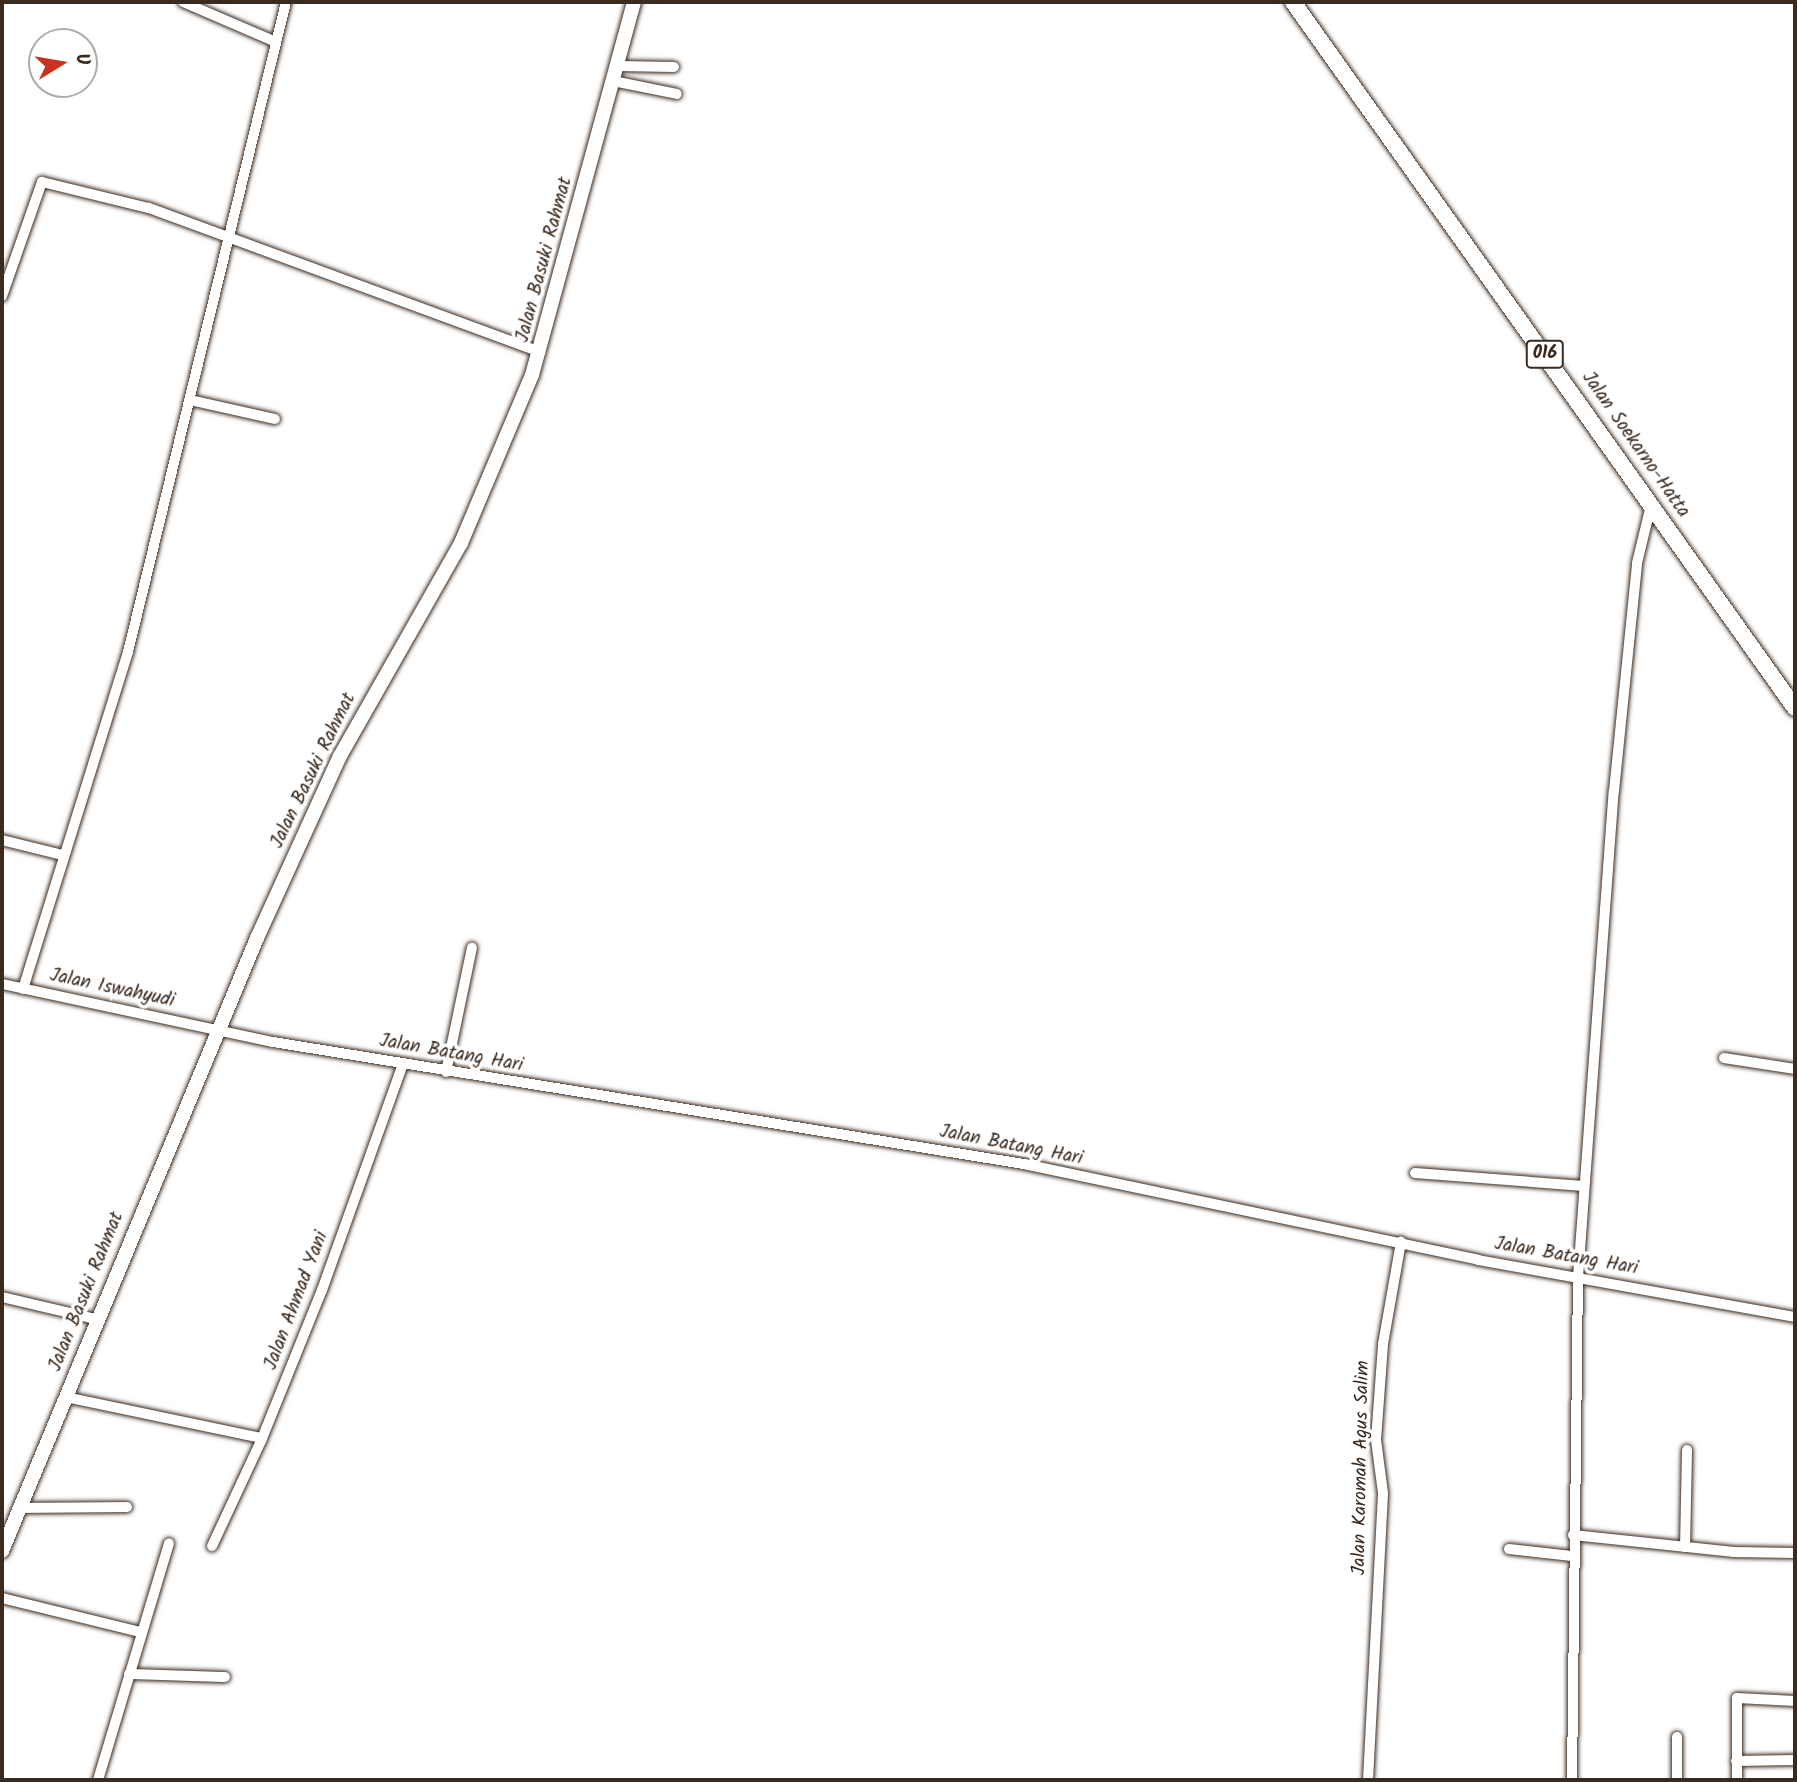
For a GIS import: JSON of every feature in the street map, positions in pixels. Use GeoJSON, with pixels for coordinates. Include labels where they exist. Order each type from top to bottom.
{"type":"FeatureCollection","features":[{"type":"Feature","properties":{"kind":"main road","name":"Jalan Basuki Rahmat"},"geometry":{"type":"LineString","coordinates":[[2,1552],[216,1029],[340,756],[461,543],[540,352],[635,2]]}},
{"type":"Feature","properties":{"kind":"main road","name":"Jalan Soekarno-Hatta"},"geometry":{"type":"LineString","coordinates":[[1293,2],[1795,708]]}},
{"type":"Feature","properties":{"kind":"street"},"geometry":{"type":"LineString","coordinates":[[183,2],[276,43]]}},
{"type":"Feature","properties":{"kind":"street"},"geometry":{"type":"LineString","coordinates":[[23,989],[62,855],[128,652],[286,2]]}},
{"type":"Feature","properties":{"kind":"street"},"geometry":{"type":"LineString","coordinates":[[618,66],[674,67]]}},
{"type":"Feature","properties":{"kind":"street"},"geometry":{"type":"LineString","coordinates":[[613,81],[677,94]]}},
{"type":"Feature","properties":{"kind":"street"},"geometry":{"type":"LineString","coordinates":[[2,296],[42,182],[149,208],[540,352]]}},
{"type":"Feature","properties":{"kind":"street"},"geometry":{"type":"LineString","coordinates":[[190,400],[275,419]]}},
{"type":"Feature","properties":{"kind":"street"},"geometry":{"type":"LineString","coordinates":[[1572,1780],[1572,1556],[1578,1277],[1614,791],[1637,563],[1651,505]]}},
{"type":"Feature","properties":{"kind":"street"},"geometry":{"type":"LineString","coordinates":[[2,840],[62,855]]}},
{"type":"Feature","properties":{"kind":"street"},"geometry":{"type":"LineString","coordinates":[[446,1072],[472,948]]}},
{"type":"Feature","properties":{"kind":"street","name":"Jalan Iswahyudi"},"geometry":{"type":"LineString","coordinates":[[2,984],[216,1029]]}},
{"type":"Feature","properties":{"kind":"street","name":"Jalan Batang Hari"},"geometry":{"type":"LineString","coordinates":[[216,1029],[446,1072],[1012,1162],[1401,1242],[1795,1317]]}},
{"type":"Feature","properties":{"kind":"street"},"geometry":{"type":"LineString","coordinates":[[1724,1058],[1795,1069]]}},
{"type":"Feature","properties":{"kind":"street","name":"Jalan Ahmad Yani"},"geometry":{"type":"LineString","coordinates":[[212,1546],[262,1438],[322,1290],[403,1064]]}},
{"type":"Feature","properties":{"kind":"street"},"geometry":{"type":"LineString","coordinates":[[1415,1173],[1584,1186]]}},
{"type":"Feature","properties":{"kind":"street","name":"Jalan Karomah Agus Salim"},"geometry":{"type":"LineString","coordinates":[[1368,1780],[1383,1493],[1376,1440],[1382,1344],[1401,1242]]}},
{"type":"Feature","properties":{"kind":"street"},"geometry":{"type":"LineString","coordinates":[[2,1297],[96,1319]]}},
{"type":"Feature","properties":{"kind":"street"},"geometry":{"type":"LineString","coordinates":[[65,1397],[262,1438]]}},
{"type":"Feature","properties":{"kind":"street"},"geometry":{"type":"LineString","coordinates":[[1685,1547],[1687,1450]]}},
{"type":"Feature","properties":{"kind":"street"},"geometry":{"type":"LineString","coordinates":[[19,1508],[128,1507]]}},
{"type":"Feature","properties":{"kind":"street"},"geometry":{"type":"LineString","coordinates":[[1573,1535],[1685,1547],[1795,1553]]}},
{"type":"Feature","properties":{"kind":"street"},"geometry":{"type":"LineString","coordinates":[[98,1780],[140,1632],[169,1543]]}},
{"type":"Feature","properties":{"kind":"street"},"geometry":{"type":"LineString","coordinates":[[1509,1549],[1572,1556]]}},
{"type":"Feature","properties":{"kind":"street"},"geometry":{"type":"LineString","coordinates":[[2,1598],[140,1632]]}},
{"type":"Feature","properties":{"kind":"street"},"geometry":{"type":"LineString","coordinates":[[129,1674],[225,1678]]}},
{"type":"Feature","properties":{"kind":"street"},"geometry":{"type":"LineString","coordinates":[[1737,1780],[1737,1698],[1795,1701]]}},
{"type":"Feature","properties":{"kind":"street"},"geometry":{"type":"LineString","coordinates":[[1677,1737],[1677,1780]]}},
{"type":"Feature","properties":{"kind":"street"},"geometry":{"type":"LineString","coordinates":[[1736,1761],[1795,1760]]}}]}
